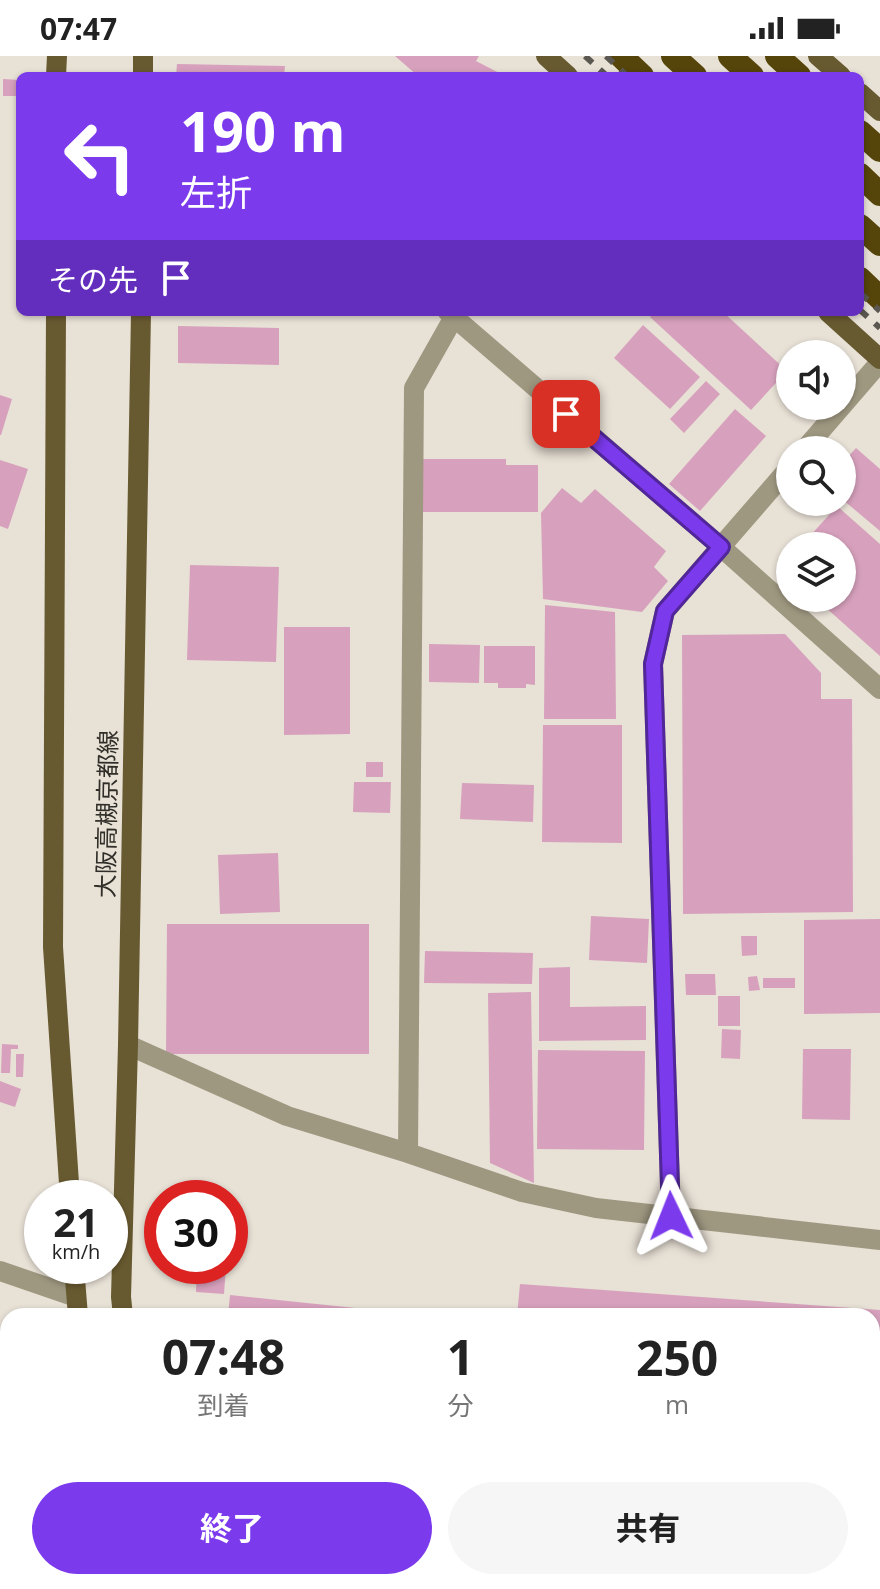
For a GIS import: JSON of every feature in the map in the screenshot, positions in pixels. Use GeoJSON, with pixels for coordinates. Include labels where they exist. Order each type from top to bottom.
{"type":"FeatureCollection","features":[{"type":"Feature","properties":{"kind":"highway"},"geometry":{"type":"LineString","coordinates":[[621,56],[638,72]]}},
{"type":"Feature","properties":{"kind":"highway"},"geometry":{"type":"LineString","coordinates":[[673,56],[691,72]]}},
{"type":"Feature","properties":{"kind":"highway"},"geometry":{"type":"LineString","coordinates":[[730,56],[748,72]]}},
{"type":"Feature","properties":{"kind":"highway"},"geometry":{"type":"LineString","coordinates":[[777,56],[795,72]]}},
{"type":"Feature","properties":{"kind":"highway"},"geometry":{"type":"LineString","coordinates":[[864,136],[880,150]]}},
{"type":"Feature","properties":{"kind":"highway"},"geometry":{"type":"LineString","coordinates":[[864,179],[880,194]]}},
{"type":"Feature","properties":{"kind":"highway"},"geometry":{"type":"LineString","coordinates":[[864,230],[880,244]]}},
{"type":"Feature","properties":{"kind":"highway"},"geometry":{"type":"LineString","coordinates":[[864,283],[880,298]]}},
{"type":"Feature","properties":{"kind":"main road"},"geometry":{"type":"LineString","coordinates":[[546,56],[564,72]]}},
{"type":"Feature","properties":{"kind":"main road"},"geometry":{"type":"LineString","coordinates":[[818,56],[836,72]]}},
{"type":"Feature","properties":{"kind":"main road"},"geometry":{"type":"LineString","coordinates":[[864,97],[880,111]]}},
{"type":"Feature","properties":{"kind":"main road"},"geometry":{"type":"LineString","coordinates":[[56,316],[53,947],[69,1180]]}},
{"type":"Feature","properties":{"kind":"main road","name":"大阪高槻京都線"},"geometry":{"type":"LineString","coordinates":[[122,1308],[141,316]]}},
{"type":"Feature","properties":{"kind":"main road"},"geometry":{"type":"LineString","coordinates":[[832,316],[880,361]]}},
{"type":"Feature","properties":{"kind":"main road"},"geometry":{"type":"LineString","coordinates":[[75,1284],[77,1306]]}},
{"type":"Feature","properties":{"kind":"street"},"geometry":{"type":"LineString","coordinates":[[408,1153],[414,388],[450,316]]}},
{"type":"Feature","properties":{"kind":"street"},"geometry":{"type":"LineString","coordinates":[[452,316],[721,547],[880,689]]}},
{"type":"Feature","properties":{"kind":"street"},"geometry":{"type":"LineString","coordinates":[[816,436],[880,361]]}},
{"type":"Feature","properties":{"kind":"street"},"geometry":{"type":"LineString","coordinates":[[671,1216],[653,664],[665,611],[776,483]]}},
{"type":"Feature","properties":{"kind":"street"},"geometry":{"type":"LineString","coordinates":[[128,1045],[287,1116],[522,1192],[596,1208],[880,1240]]}},
{"type":"Feature","properties":{"kind":"street"},"geometry":{"type":"LineString","coordinates":[[0,1271],[77,1306]]}},
{"type":"Feature","properties":{"kind":"building"},"geometry":{"type":"Polygon","coordinates":[[[395,56],[479,56],[476,61],[497,72],[413,72],[395,56]]]}},
{"type":"Feature","properties":{"kind":"building"},"geometry":{"type":"Polygon","coordinates":[[[177,64],[285,66],[284,72],[176,72],[177,64]]]}},
{"type":"Feature","properties":{"kind":"building"},"geometry":{"type":"Polygon","coordinates":[[[3,79],[16,80],[16,96],[3,96],[3,79]]]}},
{"type":"Feature","properties":{"kind":"building"},"geometry":{"type":"Polygon","coordinates":[[[651,316],[727,316],[776,361],[776,383],[751,410],[651,316]]]}},
{"type":"Feature","properties":{"kind":"building"},"geometry":{"type":"Polygon","coordinates":[[[643,325],[700,377],[670,409],[614,358],[643,325]]]}},
{"type":"Feature","properties":{"kind":"building"},"geometry":{"type":"Polygon","coordinates":[[[178,326],[279,328],[279,365],[178,363],[178,326]]]}},
{"type":"Feature","properties":{"kind":"building"},"geometry":{"type":"Polygon","coordinates":[[[706,381],[720,394],[684,433],[670,419],[706,381]]]}},
{"type":"Feature","properties":{"kind":"building"},"geometry":{"type":"Polygon","coordinates":[[[0,395],[12,399],[1,435],[0,435],[0,395]]]}},
{"type":"Feature","properties":{"kind":"building"},"geometry":{"type":"Polygon","coordinates":[[[735,409],[766,436],[700,511],[669,484],[735,409]]]}},
{"type":"Feature","properties":{"kind":"building"},"geometry":{"type":"Polygon","coordinates":[[[856,448],[880,469],[880,531],[856,511],[856,448]]]}},
{"type":"Feature","properties":{"kind":"building"},"geometry":{"type":"Polygon","coordinates":[[[421,459],[506,459],[506,465],[538,465],[538,512],[420,512],[421,459]]]}},
{"type":"Feature","properties":{"kind":"building"},"geometry":{"type":"Polygon","coordinates":[[[0,460],[28,469],[8,529],[0,526],[0,460]]]}},
{"type":"Feature","properties":{"kind":"building"},"geometry":{"type":"Polygon","coordinates":[[[562,488],[581,503],[595,489],[666,551],[654,567],[668,581],[642,612],[543,599],[541,513],[562,488]]]}},
{"type":"Feature","properties":{"kind":"building"},"geometry":{"type":"Polygon","coordinates":[[[828,516],[848,516],[880,544],[880,656],[831,612],[856,612],[856,532],[814,532],[828,516]]]}},
{"type":"Feature","properties":{"kind":"building"},"geometry":{"type":"Polygon","coordinates":[[[190,565],[279,567],[276,662],[187,660],[190,565]]]}},
{"type":"Feature","properties":{"kind":"building"},"geometry":{"type":"Polygon","coordinates":[[[545,605],[615,612],[616,719],[544,719],[545,605]]]}},
{"type":"Feature","properties":{"kind":"building"},"geometry":{"type":"Polygon","coordinates":[[[284,627],[350,627],[350,734],[284,735],[284,627]]]}},
{"type":"Feature","properties":{"kind":"building"},"geometry":{"type":"Polygon","coordinates":[[[785,634],[821,673],[821,699],[852,699],[853,912],[683,914],[682,635],[785,634]]]}},
{"type":"Feature","properties":{"kind":"building"},"geometry":{"type":"Polygon","coordinates":[[[429,644],[480,645],[479,683],[429,682],[429,644]]]}},
{"type":"Feature","properties":{"kind":"building"},"geometry":{"type":"Polygon","coordinates":[[[484,646],[535,646],[535,685],[498,688],[498,683],[484,683],[484,646]]]}},
{"type":"Feature","properties":{"kind":"building"},"geometry":{"type":"Polygon","coordinates":[[[543,725],[622,725],[622,843],[542,842],[543,725]]]}},
{"type":"Feature","properties":{"kind":"building"},"geometry":{"type":"Polygon","coordinates":[[[366,762],[383,762],[383,777],[366,777],[366,762]]]}},
{"type":"Feature","properties":{"kind":"building"},"geometry":{"type":"Polygon","coordinates":[[[354,782],[391,782],[390,813],[353,812],[354,782]]]}},
{"type":"Feature","properties":{"kind":"building"},"geometry":{"type":"Polygon","coordinates":[[[462,783],[534,785],[533,822],[460,819],[462,783]]]}},
{"type":"Feature","properties":{"kind":"building"},"geometry":{"type":"Polygon","coordinates":[[[278,853],[280,912],[220,914],[218,855],[278,853]]]}},
{"type":"Feature","properties":{"kind":"building"},"geometry":{"type":"Polygon","coordinates":[[[591,916],[649,919],[647,963],[589,960],[591,916]]]}},
{"type":"Feature","properties":{"kind":"building"},"geometry":{"type":"Polygon","coordinates":[[[880,919],[880,1013],[804,1014],[804,920],[880,919]]]}},
{"type":"Feature","properties":{"kind":"building"},"geometry":{"type":"Polygon","coordinates":[[[167,924],[369,924],[369,1054],[166,1054],[167,924]]]}},
{"type":"Feature","properties":{"kind":"building"},"geometry":{"type":"Polygon","coordinates":[[[741,936],[757,936],[757,955],[742,956],[741,936]]]}},
{"type":"Feature","properties":{"kind":"building"},"geometry":{"type":"Polygon","coordinates":[[[425,951],[533,953],[532,984],[424,983],[425,951]]]}},
{"type":"Feature","properties":{"kind":"building"},"geometry":{"type":"Polygon","coordinates":[[[570,967],[570,1007],[646,1006],[646,1040],[539,1041],[539,968],[570,967]]]}},
{"type":"Feature","properties":{"kind":"building"},"geometry":{"type":"Polygon","coordinates":[[[685,974],[715,974],[716,995],[686,995],[685,974]]]}},
{"type":"Feature","properties":{"kind":"building"},"geometry":{"type":"Polygon","coordinates":[[[757,976],[760,990],[749,991],[748,977],[757,976]]]}},
{"type":"Feature","properties":{"kind":"building"},"geometry":{"type":"Polygon","coordinates":[[[763,978],[795,978],[795,988],[763,988],[763,978]]]}},
{"type":"Feature","properties":{"kind":"building"},"geometry":{"type":"Polygon","coordinates":[[[531,992],[534,1183],[490,1163],[488,993],[531,992]]]}},
{"type":"Feature","properties":{"kind":"building"},"geometry":{"type":"Polygon","coordinates":[[[718,996],[740,996],[740,1026],[718,1026],[718,996]]]}},
{"type":"Feature","properties":{"kind":"building"},"geometry":{"type":"Polygon","coordinates":[[[722,1029],[741,1030],[740,1059],[721,1058],[722,1029]]]}},
{"type":"Feature","properties":{"kind":"building"},"geometry":{"type":"Polygon","coordinates":[[[2,1044],[18,1045],[18,1049],[11,1049],[10,1073],[1,1073],[2,1044]]]}},
{"type":"Feature","properties":{"kind":"building"},"geometry":{"type":"Polygon","coordinates":[[[803,1049],[851,1049],[850,1120],[802,1119],[803,1049]]]}},
{"type":"Feature","properties":{"kind":"building"},"geometry":{"type":"Polygon","coordinates":[[[538,1050],[645,1051],[644,1150],[537,1149],[538,1050]]]}},
{"type":"Feature","properties":{"kind":"building"},"geometry":{"type":"Polygon","coordinates":[[[16,1054],[24,1054],[23,1077],[16,1077],[16,1054]]]}},
{"type":"Feature","properties":{"kind":"building"},"geometry":{"type":"Polygon","coordinates":[[[0,1081],[21,1089],[15,1107],[0,1102],[0,1081]]]}},
{"type":"Feature","properties":{"kind":"building"},"geometry":{"type":"Polygon","coordinates":[[[196,1284],[225,1284],[224,1294],[196,1292],[196,1284]]]}},
{"type":"Feature","properties":{"kind":"building"},"geometry":{"type":"Polygon","coordinates":[[[520,1284],[852,1308],[518,1308],[520,1284]]]}},
{"type":"Feature","properties":{"kind":"building"},"geometry":{"type":"Polygon","coordinates":[[[230,1295],[355,1308],[229,1308],[230,1295]]]}},
{"type":"Feature","properties":{"kind":"railway"},"geometry":{"type":"LineString","coordinates":[[585,56],[603,72]]}},
{"type":"Feature","properties":{"kind":"railway"},"geometry":{"type":"LineString","coordinates":[[606,56],[623,72]]}},
{"type":"Feature","properties":{"kind":"railway"},"geometry":{"type":"LineString","coordinates":[[864,297],[880,311]]}},
{"type":"Feature","properties":{"kind":"railway"},"geometry":{"type":"LineString","coordinates":[[864,314],[880,328]]}},
{"type":"Feature","properties":{"kind":"route"},"geometry":{"type":"LineString","coordinates":[[566,414],[721,547],[665,611],[653,664],[671,1216]]}}]}
